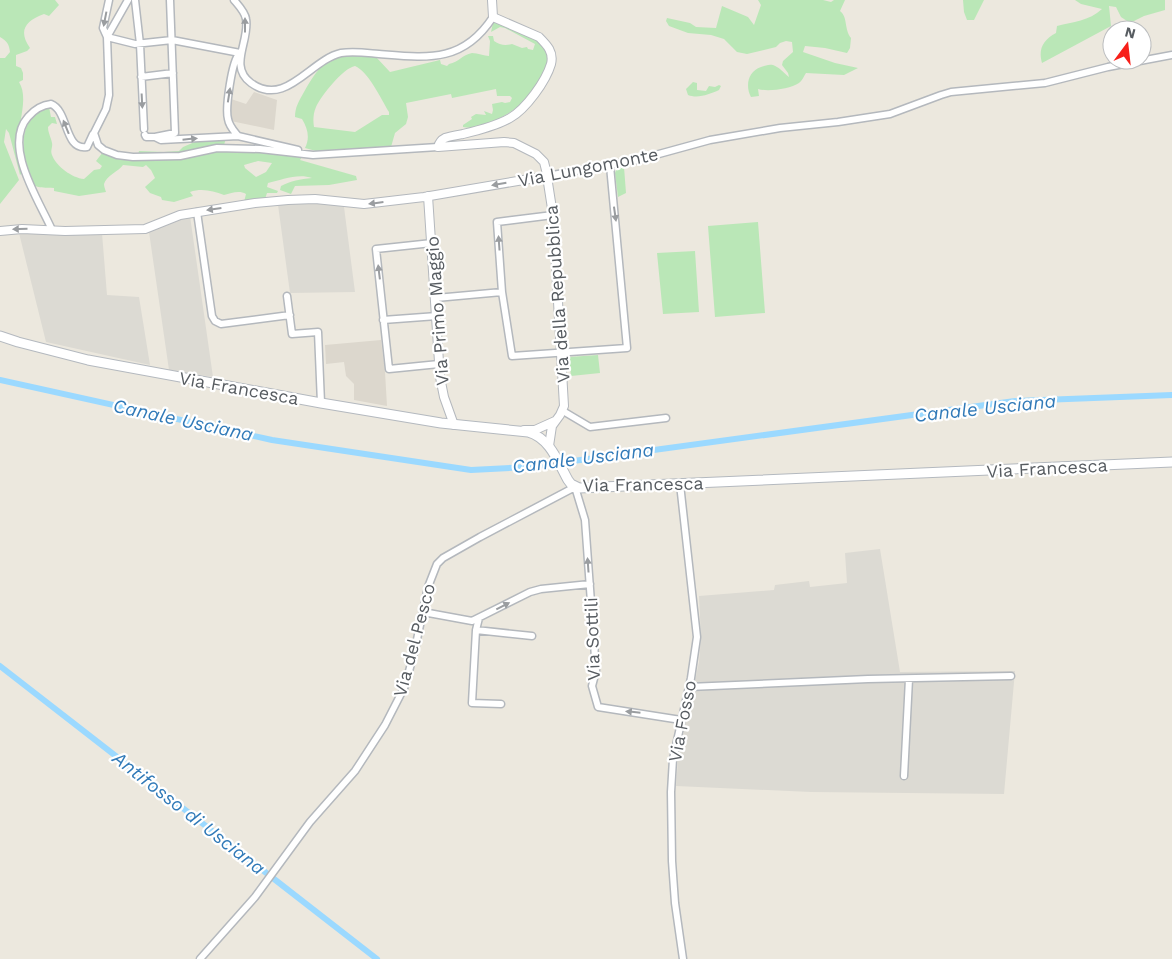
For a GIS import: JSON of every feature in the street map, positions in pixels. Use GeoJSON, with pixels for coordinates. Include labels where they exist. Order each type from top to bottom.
{"type":"FeatureCollection","features":[{"type":"Feature","properties":{"kind":"main road","name":"Via Francesca"},"geometry":{"type":"LineString","coordinates":[[0,336],[88,360],[321,403],[454,424],[531,432],[549,446],[571,484],[586,488],[1172,462]]}},
{"type":"Feature","properties":{"kind":"street"},"geometry":{"type":"LineString","coordinates":[[52,230],[24,168],[20,147],[22,126],[33,112],[51,104],[59,110],[71,139],[76,145],[82,148],[87,147],[90,143],[90,136],[94,133],[106,109],[109,95],[107,37],[104,28],[109,0]]}},
{"type":"Feature","properties":{"kind":"street"},"geometry":{"type":"LineString","coordinates":[[107,37],[128,0]]}},
{"type":"Feature","properties":{"kind":"street"},"geometry":{"type":"LineString","coordinates":[[135,0],[140,44],[141,77],[173,73]]}},
{"type":"Feature","properties":{"kind":"street"},"geometry":{"type":"LineString","coordinates":[[155,137],[175,133],[170,0]]}},
{"type":"Feature","properties":{"kind":"street"},"geometry":{"type":"LineString","coordinates":[[234,0],[245,15],[246,22],[240,53],[241,70],[246,79],[258,87],[274,90],[291,85],[337,54],[359,52],[430,57],[456,51],[477,38],[493,17],[492,0]]}},
{"type":"Feature","properties":{"kind":"street"},"geometry":{"type":"LineString","coordinates":[[438,147],[439,143],[445,138],[494,126],[512,117],[528,102],[548,70],[552,58],[551,52],[540,37],[493,17]]}},
{"type":"Feature","properties":{"kind":"street"},"geometry":{"type":"LineString","coordinates":[[107,37],[140,44],[172,40],[185,41],[240,53]]}},
{"type":"Feature","properties":{"kind":"street"},"geometry":{"type":"LineString","coordinates":[[238,136],[229,125],[227,111],[236,56],[240,53]]}},
{"type":"Feature","properties":{"kind":"street","name":"Via Lungomonte"},"geometry":{"type":"LineString","coordinates":[[0,231],[22,228],[52,230],[146,229],[180,215],[288,200],[315,199],[364,204],[426,197],[610,166],[710,140],[780,128],[881,116],[951,92],[1045,83],[1108,67],[1172,55]]}},
{"type":"Feature","properties":{"kind":"street","name":"Via della Repubblica"},"geometry":{"type":"LineString","coordinates":[[141,77],[144,132],[146,137],[155,137],[158,140],[180,140],[238,136],[289,147],[313,155]]}},
{"type":"Feature","properties":{"kind":"street","name":"Via della Repubblica"},"geometry":{"type":"LineString","coordinates":[[94,133],[98,145],[104,150],[117,155],[133,157],[180,156],[217,148],[313,155],[501,142],[514,143],[528,149],[539,156],[548,176],[561,352],[563,411]]}},
{"type":"Feature","properties":{"kind":"street"},"geometry":{"type":"LineString","coordinates":[[552,215],[498,222],[502,292],[512,356],[627,348],[610,166]]}},
{"type":"Feature","properties":{"kind":"street","name":"Via Primo Maggio"},"geometry":{"type":"LineString","coordinates":[[426,197],[432,243],[439,364],[443,392],[454,424]]}},
{"type":"Feature","properties":{"kind":"street"},"geometry":{"type":"LineString","coordinates":[[197,212],[212,316],[215,321],[221,324],[290,315]]}},
{"type":"Feature","properties":{"kind":"street"},"geometry":{"type":"LineString","coordinates":[[432,243],[376,249],[389,369],[439,364]]}},
{"type":"Feature","properties":{"kind":"street"},"geometry":{"type":"LineString","coordinates":[[436,298],[502,292]]}},
{"type":"Feature","properties":{"kind":"street"},"geometry":{"type":"LineString","coordinates":[[287,296],[292,334],[318,332],[321,403]]}},
{"type":"Feature","properties":{"kind":"street"},"geometry":{"type":"LineString","coordinates":[[383,320],[437,316]]}},
{"type":"Feature","properties":{"kind":"street"},"geometry":{"type":"LineString","coordinates":[[540,438],[563,411],[590,427],[666,418]]}},
{"type":"Feature","properties":{"kind":"street"},"geometry":{"type":"LineString","coordinates":[[523,430],[535,430],[551,424]]}},
{"type":"Feature","properties":{"kind":"street"},"geometry":{"type":"LineString","coordinates":[[549,446],[551,424]]}},
{"type":"Feature","properties":{"kind":"street","name":"Via Sottili"},"geometry":{"type":"LineString","coordinates":[[571,484],[585,520],[596,671],[592,686],[598,708],[681,720]]}},
{"type":"Feature","properties":{"kind":"street","name":"Via del Pesco"},"geometry":{"type":"LineString","coordinates":[[200,959],[255,898],[310,822],[354,772],[385,725],[405,686],[431,577],[437,564],[443,558],[571,484]]}},
{"type":"Feature","properties":{"kind":"street","name":"Via Fosso"},"geometry":{"type":"LineString","coordinates":[[680,484],[697,637],[689,687],[673,759],[672,861],[675,902],[683,959]]}},
{"type":"Feature","properties":{"kind":"street"},"geometry":{"type":"LineString","coordinates":[[423,612],[472,621],[530,592],[541,589],[590,584]]}},
{"type":"Feature","properties":{"kind":"street"},"geometry":{"type":"LineString","coordinates":[[479,618],[476,630],[472,703],[501,704]]}},
{"type":"Feature","properties":{"kind":"street"},"geometry":{"type":"LineString","coordinates":[[476,630],[532,636]]}},
{"type":"Feature","properties":{"kind":"street"},"geometry":{"type":"LineString","coordinates":[[689,687],[868,679],[1011,676]]}},
{"type":"Feature","properties":{"kind":"street"},"geometry":{"type":"LineString","coordinates":[[904,776],[909,679]]}},
{"type":"Feature","properties":{"kind":"shaded area"},"geometry":{"type":"Polygon","coordinates":[[[254,92],[277,100],[274,130],[231,121],[231,99],[246,104],[254,92]]]}},
{"type":"Feature","properties":{"kind":"shaded area"},"geometry":{"type":"Polygon","coordinates":[[[298,203],[329,204],[344,207],[355,292],[290,293],[278,205],[298,203]]]}},
{"type":"Feature","properties":{"kind":"shaded area"},"geometry":{"type":"Polygon","coordinates":[[[190,216],[213,377],[169,370],[149,232],[190,216]]]}},
{"type":"Feature","properties":{"kind":"shaded area"},"geometry":{"type":"Polygon","coordinates":[[[19,233],[102,233],[107,295],[139,297],[150,365],[46,342],[19,233]]]}},
{"type":"Feature","properties":{"kind":"shaded area"},"geometry":{"type":"Polygon","coordinates":[[[381,340],[387,406],[354,400],[354,384],[346,376],[344,362],[326,364],[325,345],[381,340]]]}},
{"type":"Feature","properties":{"kind":"shaded area"},"geometry":{"type":"Polygon","coordinates":[[[880,549],[900,672],[1015,671],[1004,794],[811,792],[676,786],[678,760],[699,662],[701,638],[699,596],[774,590],[775,585],[809,581],[810,587],[847,583],[845,553],[880,549]]]}},
{"type":"Feature","properties":{"kind":"green space"},"geometry":{"type":"Polygon","coordinates":[[[0,0],[55,0],[59,5],[49,16],[44,14],[28,23],[25,27],[24,36],[30,48],[16,55],[16,66],[21,68],[23,73],[23,80],[19,82],[22,88],[23,103],[18,134],[22,173],[20,175],[9,133],[6,129],[4,142],[19,180],[0,204],[0,58],[5,58],[10,52],[7,43],[0,37],[0,0]]]}},
{"type":"Feature","properties":{"kind":"green space"},"geometry":{"type":"Polygon","coordinates":[[[758,0],[823,0],[831,2],[834,0],[845,0],[840,11],[844,16],[847,31],[851,38],[850,48],[847,53],[805,46],[803,52],[835,63],[858,68],[844,75],[806,73],[801,81],[795,85],[773,90],[758,89],[759,96],[751,97],[748,88],[749,79],[757,69],[773,65],[789,77],[782,65],[783,61],[793,52],[792,42],[786,41],[776,47],[747,54],[737,52],[724,39],[711,35],[688,33],[669,26],[666,21],[667,18],[690,23],[696,27],[716,28],[722,6],[748,17],[754,25],[761,5],[758,0]]]}},
{"type":"Feature","properties":{"kind":"green space"},"geometry":{"type":"Polygon","coordinates":[[[963,0],[984,0],[974,20],[967,20],[963,0]]]}},
{"type":"Feature","properties":{"kind":"green space"},"geometry":{"type":"Polygon","coordinates":[[[1075,0],[1165,0],[1165,10],[1136,20],[1126,20],[1121,17],[1116,7],[1109,6],[1110,20],[1102,20],[1102,31],[1042,63],[1041,49],[1045,42],[1056,33],[1057,26],[1086,19],[1102,9],[1081,4],[1075,0]]]}},
{"type":"Feature","properties":{"kind":"green space"},"geometry":{"type":"Polygon","coordinates":[[[493,23],[497,23],[536,39],[549,53],[546,66],[535,88],[527,98],[508,114],[477,127],[463,127],[476,114],[486,115],[484,111],[492,114],[492,104],[510,102],[512,98],[510,96],[497,96],[496,89],[452,98],[451,94],[406,103],[408,117],[406,124],[395,133],[391,147],[316,151],[305,148],[308,137],[307,130],[302,119],[295,117],[297,107],[314,76],[330,60],[346,55],[376,57],[390,72],[440,60],[441,64],[447,66],[472,53],[489,56],[490,41],[488,36],[493,36],[494,41],[500,44],[512,44],[533,50],[535,44],[505,28],[500,27],[491,32],[493,23]],[[355,66],[350,68],[327,90],[315,110],[314,127],[355,132],[382,115],[389,115],[374,86],[360,69],[355,66]]]}},
{"type":"Feature","properties":{"kind":"green space"},"geometry":{"type":"Polygon","coordinates":[[[693,82],[697,83],[697,90],[706,91],[709,86],[721,86],[719,90],[708,94],[692,96],[688,95],[686,89],[693,82]]]}},
{"type":"Feature","properties":{"kind":"green space"},"geometry":{"type":"Polygon","coordinates":[[[49,107],[51,117],[55,117],[57,124],[52,123],[48,127],[52,145],[51,154],[65,171],[79,178],[84,179],[94,170],[100,169],[102,166],[96,161],[103,152],[137,159],[139,151],[179,151],[183,147],[197,141],[226,138],[224,145],[302,157],[300,160],[356,176],[357,180],[329,185],[295,186],[291,194],[280,190],[281,186],[288,183],[312,178],[301,176],[268,183],[267,187],[278,191],[277,193],[267,193],[265,199],[244,202],[246,194],[241,192],[224,195],[212,191],[199,190],[190,192],[193,196],[174,202],[162,200],[161,197],[150,193],[145,187],[155,178],[146,165],[143,167],[123,165],[105,181],[106,192],[79,196],[54,191],[54,188],[38,187],[33,184],[25,162],[23,143],[25,133],[32,117],[39,111],[49,107]],[[258,161],[244,165],[256,177],[266,172],[272,163],[258,161]]]}},
{"type":"Feature","properties":{"kind":"green space"},"geometry":{"type":"Polygon","coordinates":[[[624,167],[626,193],[618,197],[615,173],[617,168],[624,167]]]}},
{"type":"Feature","properties":{"kind":"green space"},"geometry":{"type":"Polygon","coordinates":[[[758,222],[765,313],[715,317],[708,226],[758,222]]]}},
{"type":"Feature","properties":{"kind":"green space"},"geometry":{"type":"Polygon","coordinates":[[[695,251],[699,312],[663,314],[657,253],[695,251]]]}},
{"type":"Feature","properties":{"kind":"green space"},"geometry":{"type":"Polygon","coordinates":[[[598,355],[600,373],[571,376],[569,357],[598,355]]]}},
{"type":"Feature","properties":{"kind":"waterway","name":"Canale Usciana"},"geometry":{"type":"LineString","coordinates":[[0,380],[272,440],[471,470],[529,467],[1015,401],[1172,395]]}},
{"type":"Feature","properties":{"kind":"waterway","name":"Antifosso di Usciana"},"geometry":{"type":"LineString","coordinates":[[0,666],[377,959]]}}]}
